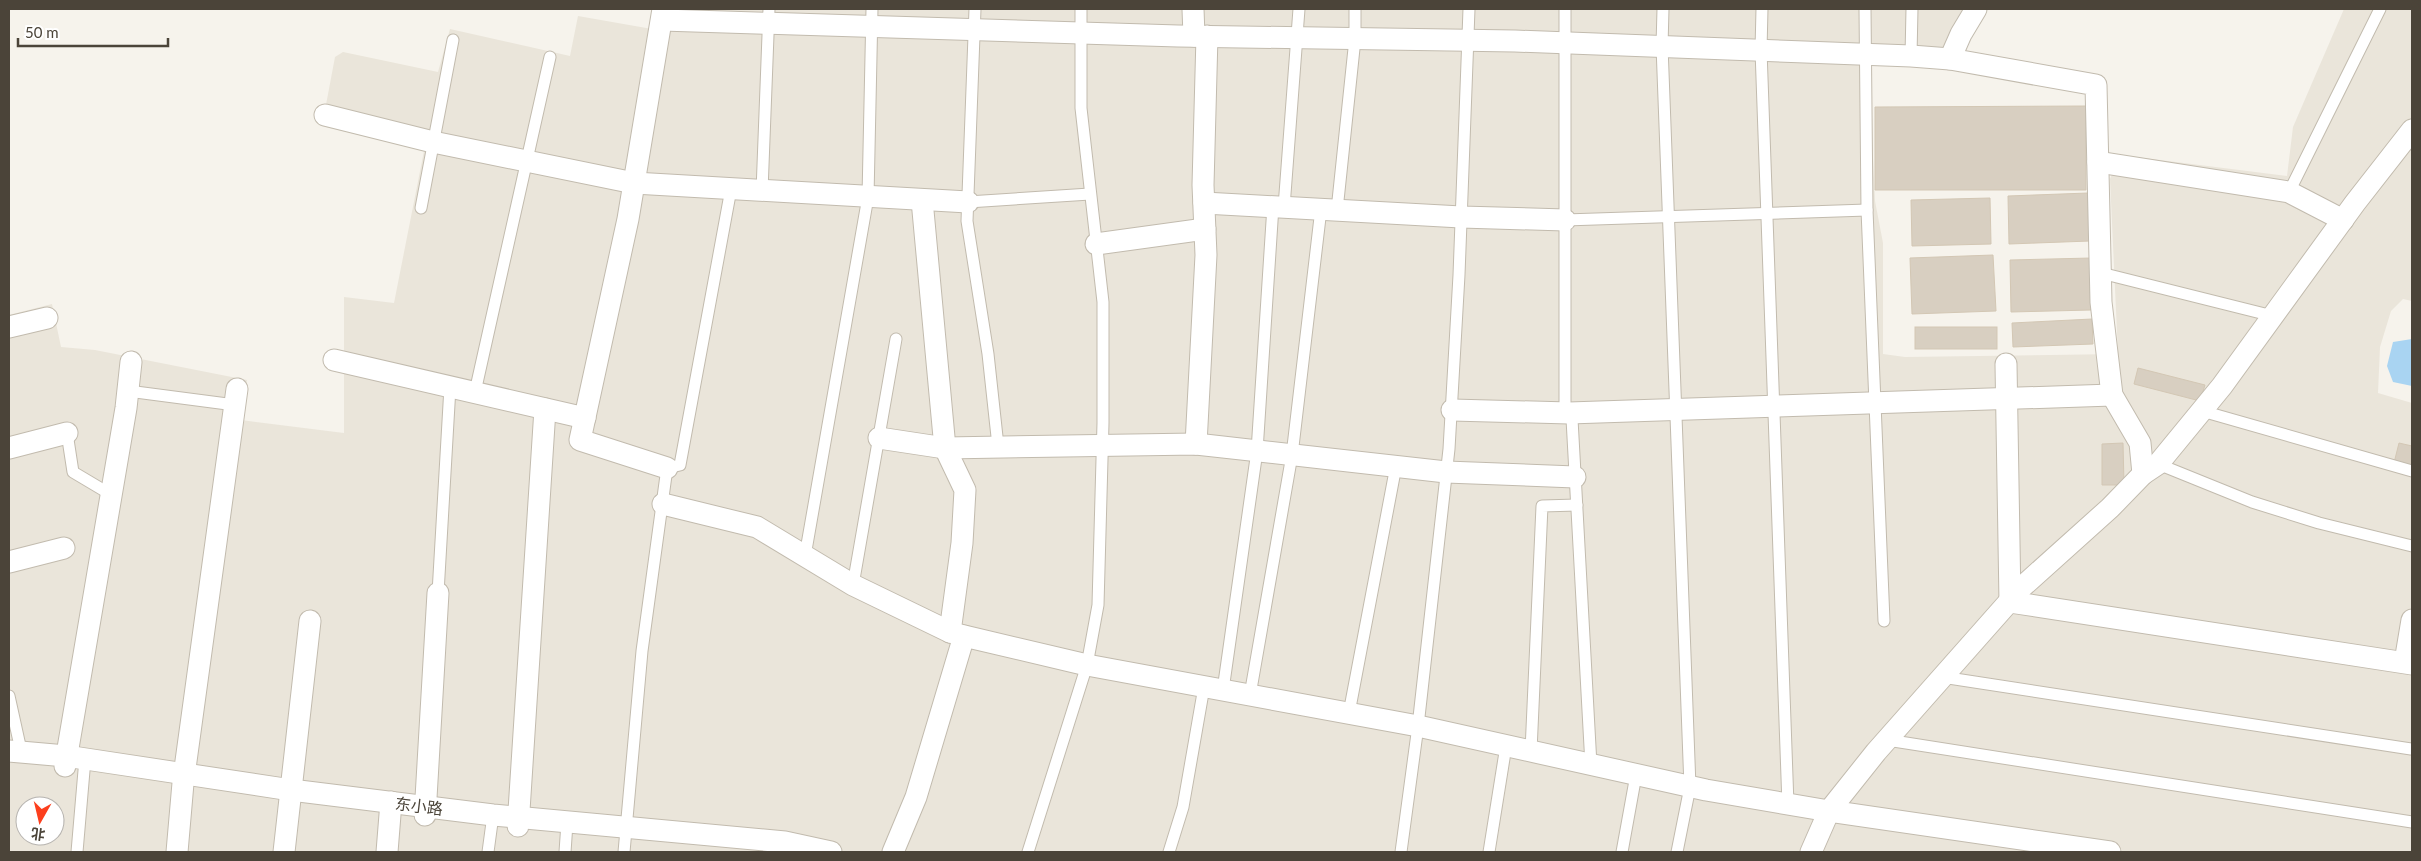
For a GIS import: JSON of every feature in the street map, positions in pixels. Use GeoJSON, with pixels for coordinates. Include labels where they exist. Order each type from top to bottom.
{"type":"FeatureCollection","features":[{"type":"Feature","properties":{"kind":"street"},"geometry":{"type":"LineString","coordinates":[[1193,9],[1200,36],[1206,255],[1196,444]]}},
{"type":"Feature","properties":{"kind":"street"},"geometry":{"type":"LineString","coordinates":[[1950,59],[1960,34],[1976,9]]}},
{"type":"Feature","properties":{"kind":"street"},"geometry":{"type":"LineString","coordinates":[[667,468],[580,440],[634,184],[663,15],[872,18],[974,30],[1468,40],[1911,56],[1950,59],[2096,85],[2102,302],[2112,395],[2140,443],[2151,469]]}},
{"type":"Feature","properties":{"kind":"street"},"geometry":{"type":"LineString","coordinates":[[324,115],[433,142],[634,184],[968,202]]}},
{"type":"Feature","properties":{"kind":"street"},"geometry":{"type":"LineString","coordinates":[[1811,852],[1830,811],[1887,740],[1942,677],[2022,587],[2151,469],[2202,411],[2412,130]]}},
{"type":"Feature","properties":{"kind":"street"},"geometry":{"type":"LineString","coordinates":[[2098,162],[2289,192],[2343,220]]}},
{"type":"Feature","properties":{"kind":"street"},"geometry":{"type":"LineString","coordinates":[[893,852],[916,797],[957,634],[966,490],[945,448],[922,200]]}},
{"type":"Feature","properties":{"kind":"street"},"geometry":{"type":"LineString","coordinates":[[1204,202],[1461,217],[1565,220]]}},
{"type":"Feature","properties":{"kind":"street"},"geometry":{"type":"LineString","coordinates":[[1096,244],[1205,229]]}},
{"type":"Feature","properties":{"kind":"street"},"geometry":{"type":"LineString","coordinates":[[9,328],[47,318]]}},
{"type":"Feature","properties":{"kind":"street"},"geometry":{"type":"LineString","coordinates":[[334,360],[585,418]]}},
{"type":"Feature","properties":{"kind":"street"},"geometry":{"type":"LineString","coordinates":[[75,762],[110,494],[131,362]]}},
{"type":"Feature","properties":{"kind":"street"},"geometry":{"type":"LineString","coordinates":[[2006,364],[2010,602]]}},
{"type":"Feature","properties":{"kind":"street"},"geometry":{"type":"LineString","coordinates":[[1452,410],[1569,413],[1774,408],[2112,395]]}},
{"type":"Feature","properties":{"kind":"street"},"geometry":{"type":"LineString","coordinates":[[177,852],[184,778],[236,397]]}},
{"type":"Feature","properties":{"kind":"street"},"geometry":{"type":"LineString","coordinates":[[519,822],[545,409]]}},
{"type":"Feature","properties":{"kind":"street"},"geometry":{"type":"LineString","coordinates":[[9,448],[67,433]]}},
{"type":"Feature","properties":{"kind":"street"},"geometry":{"type":"LineString","coordinates":[[879,438],[945,448],[1196,444],[1446,472],[1576,478]]}},
{"type":"Feature","properties":{"kind":"street"},"geometry":{"type":"LineString","coordinates":[[663,504],[757,527],[853,585],[957,634],[1087,665],[1418,726],[1690,787],[1788,805],[2110,852]]}},
{"type":"Feature","properties":{"kind":"street"},"geometry":{"type":"LineString","coordinates":[[9,562],[64,548]]}},
{"type":"Feature","properties":{"kind":"street"},"geometry":{"type":"LineString","coordinates":[[425,811],[438,593]]}},
{"type":"Feature","properties":{"kind":"street"},"geometry":{"type":"LineString","coordinates":[[2010,602],[2409,663],[2412,620]]}},
{"type":"Feature","properties":{"kind":"street"},"geometry":{"type":"LineString","coordinates":[[284,852],[310,621]]}},
{"type":"Feature","properties":{"kind":"street","name":"东小路"},"geometry":{"type":"LineString","coordinates":[[16,756],[75,762],[492,820],[567,827],[625,839],[831,852]]}},
{"type":"Feature","properties":{"kind":"street"},"geometry":{"type":"LineString","coordinates":[[387,852],[391,806]]}},
{"type":"Feature","properties":{"kind":"lane"},"geometry":{"type":"LineString","coordinates":[[975,9],[967,221],[988,354],[998,446]]}},
{"type":"Feature","properties":{"kind":"lane"},"geometry":{"type":"LineString","coordinates":[[1028,852],[1087,665],[1098,604],[1103,444],[1103,302],[1081,108],[1082,9]]}},
{"type":"Feature","properties":{"kind":"lane"},"geometry":{"type":"LineString","coordinates":[[1170,852],[1214,688],[1257,451],[1279,207],[1298,38],[1298,9]]}},
{"type":"Feature","properties":{"kind":"lane"},"geometry":{"type":"LineString","coordinates":[[1250,695],[1292,455],[1355,39],[1355,9]]}},
{"type":"Feature","properties":{"kind":"lane"},"geometry":{"type":"LineString","coordinates":[[1401,852],[1418,726],[1452,410],[1469,9]]}},
{"type":"Feature","properties":{"kind":"lane"},"geometry":{"type":"LineString","coordinates":[[1565,9],[1565,406],[1572,419],[1591,765]]}},
{"type":"Feature","properties":{"kind":"lane"},"geometry":{"type":"LineString","coordinates":[[1663,9],[1662,46],[1690,787],[1677,852]]}},
{"type":"Feature","properties":{"kind":"lane"},"geometry":{"type":"LineString","coordinates":[[1762,9],[1761,50],[1788,805]]}},
{"type":"Feature","properties":{"kind":"lane"},"geometry":{"type":"LineString","coordinates":[[1865,9],[1867,210],[1877,404],[1884,621]]}},
{"type":"Feature","properties":{"kind":"lane"},"geometry":{"type":"LineString","coordinates":[[1911,56],[1912,9]]}},
{"type":"Feature","properties":{"kind":"lane"},"geometry":{"type":"LineString","coordinates":[[2289,192],[2380,9]]}},
{"type":"Feature","properties":{"kind":"lane"},"geometry":{"type":"LineString","coordinates":[[762,191],[769,17]]}},
{"type":"Feature","properties":{"kind":"lane"},"geometry":{"type":"LineString","coordinates":[[804,556],[868,197],[872,18]]}},
{"type":"Feature","properties":{"kind":"lane"},"geometry":{"type":"LineString","coordinates":[[421,208],[453,40]]}},
{"type":"Feature","properties":{"kind":"lane"},"geometry":{"type":"LineString","coordinates":[[475,392],[550,58]]}},
{"type":"Feature","properties":{"kind":"lane"},"geometry":{"type":"LineString","coordinates":[[625,839],[642,651],[667,468],[680,465],[731,190]]}},
{"type":"Feature","properties":{"kind":"lane"},"geometry":{"type":"LineString","coordinates":[[968,202],[1090,194]]}},
{"type":"Feature","properties":{"kind":"lane"},"geometry":{"type":"LineString","coordinates":[[1565,220],[1867,210]]}},
{"type":"Feature","properties":{"kind":"lane"},"geometry":{"type":"LineString","coordinates":[[2101,273],[2273,316]]}},
{"type":"Feature","properties":{"kind":"lane"},"geometry":{"type":"LineString","coordinates":[[853,585],[896,339]]}},
{"type":"Feature","properties":{"kind":"lane"},"geometry":{"type":"LineString","coordinates":[[438,593],[450,387]]}},
{"type":"Feature","properties":{"kind":"lane"},"geometry":{"type":"LineString","coordinates":[[128,390],[236,397]]}},
{"type":"Feature","properties":{"kind":"lane"},"geometry":{"type":"LineString","coordinates":[[2202,411],[2412,471]]}},
{"type":"Feature","properties":{"kind":"lane"},"geometry":{"type":"LineString","coordinates":[[67,433],[73,472],[110,494]]}},
{"type":"Feature","properties":{"kind":"lane"},"geometry":{"type":"LineString","coordinates":[[1349,713],[1396,466]]}},
{"type":"Feature","properties":{"kind":"lane"},"geometry":{"type":"LineString","coordinates":[[2151,469],[2319,523],[2412,546]]}},
{"type":"Feature","properties":{"kind":"lane"},"geometry":{"type":"LineString","coordinates":[[1532,752],[1542,506],[1577,505]]}},
{"type":"Feature","properties":{"kind":"lane"},"geometry":{"type":"LineString","coordinates":[[1942,677],[2411,749]]}},
{"type":"Feature","properties":{"kind":"lane"},"geometry":{"type":"LineString","coordinates":[[9,696],[16,756]]}},
{"type":"Feature","properties":{"kind":"lane"},"geometry":{"type":"LineString","coordinates":[[1887,740],[2412,822]]}},
{"type":"Feature","properties":{"kind":"lane"},"geometry":{"type":"LineString","coordinates":[[1489,852],[1506,746]]}},
{"type":"Feature","properties":{"kind":"lane"},"geometry":{"type":"LineString","coordinates":[[75,762],[77,852]]}},
{"type":"Feature","properties":{"kind":"lane"},"geometry":{"type":"LineString","coordinates":[[1622,852],[1636,775]]}},
{"type":"Feature","properties":{"kind":"lane"},"geometry":{"type":"LineString","coordinates":[[488,852],[492,820]]}},
{"type":"Feature","properties":{"kind":"lane"},"geometry":{"type":"LineString","coordinates":[[565,852],[567,827]]}},
{"type":"Feature","properties":{"kind":"shaded area"},"geometry":{"type":"Polygon","coordinates":[[[655,9],[1988,9],[1953,70],[1872,63],[1871,116],[1875,201],[1883,243],[1883,354],[1905,357],[2118,354],[2110,179],[2120,155],[2287,176],[2293,127],[2344,9],[2412,9],[2412,301],[2403,299],[2391,311],[2380,347],[2378,393],[2412,403],[2412,852],[9,852],[9,315],[52,304],[61,347],[95,350],[247,380],[241,420],[344,433],[344,297],[394,303],[424,151],[322,126],[335,57],[343,52],[438,72],[450,29],[570,56],[578,16],[652,29],[655,9]]]}},
{"type":"Feature","properties":{"kind":"water"},"geometry":{"type":"Polygon","coordinates":[[[2412,339],[2412,386],[2393,382],[2387,366],[2393,342],[2412,339]]]}},
{"type":"Feature","properties":{"kind":"building"},"geometry":{"type":"Polygon","coordinates":[[[2086,106],[2086,190],[1875,190],[1875,107],[2086,106]]]}},
{"type":"Feature","properties":{"kind":"building"},"geometry":{"type":"Polygon","coordinates":[[[2088,193],[2090,241],[2009,244],[2008,196],[2088,193]]]}},
{"type":"Feature","properties":{"kind":"building"},"geometry":{"type":"Polygon","coordinates":[[[1990,198],[1991,244],[1912,246],[1911,200],[1990,198]]]}},
{"type":"Feature","properties":{"kind":"building"},"geometry":{"type":"Polygon","coordinates":[[[1993,255],[1996,311],[1912,314],[1910,258],[1993,255]]]}},
{"type":"Feature","properties":{"kind":"building"},"geometry":{"type":"Polygon","coordinates":[[[2091,258],[2091,310],[2011,312],[2010,260],[2091,258]]]}},
{"type":"Feature","properties":{"kind":"building"},"geometry":{"type":"Polygon","coordinates":[[[2092,319],[2093,344],[2013,347],[2012,323],[2092,319]]]}},
{"type":"Feature","properties":{"kind":"building"},"geometry":{"type":"Polygon","coordinates":[[[1915,327],[1997,327],[1997,349],[1915,349],[1915,327]]]}},
{"type":"Feature","properties":{"kind":"building"},"geometry":{"type":"Polygon","coordinates":[[[2138,368],[2205,385],[2200,401],[2134,384],[2138,368]]]}},
{"type":"Feature","properties":{"kind":"building"},"geometry":{"type":"Polygon","coordinates":[[[2123,443],[2124,485],[2102,485],[2102,444],[2123,443]]]}},
{"type":"Feature","properties":{"kind":"building"},"geometry":{"type":"Polygon","coordinates":[[[2399,443],[2412,446],[2412,468],[2394,463],[2399,443]]]}}]}
